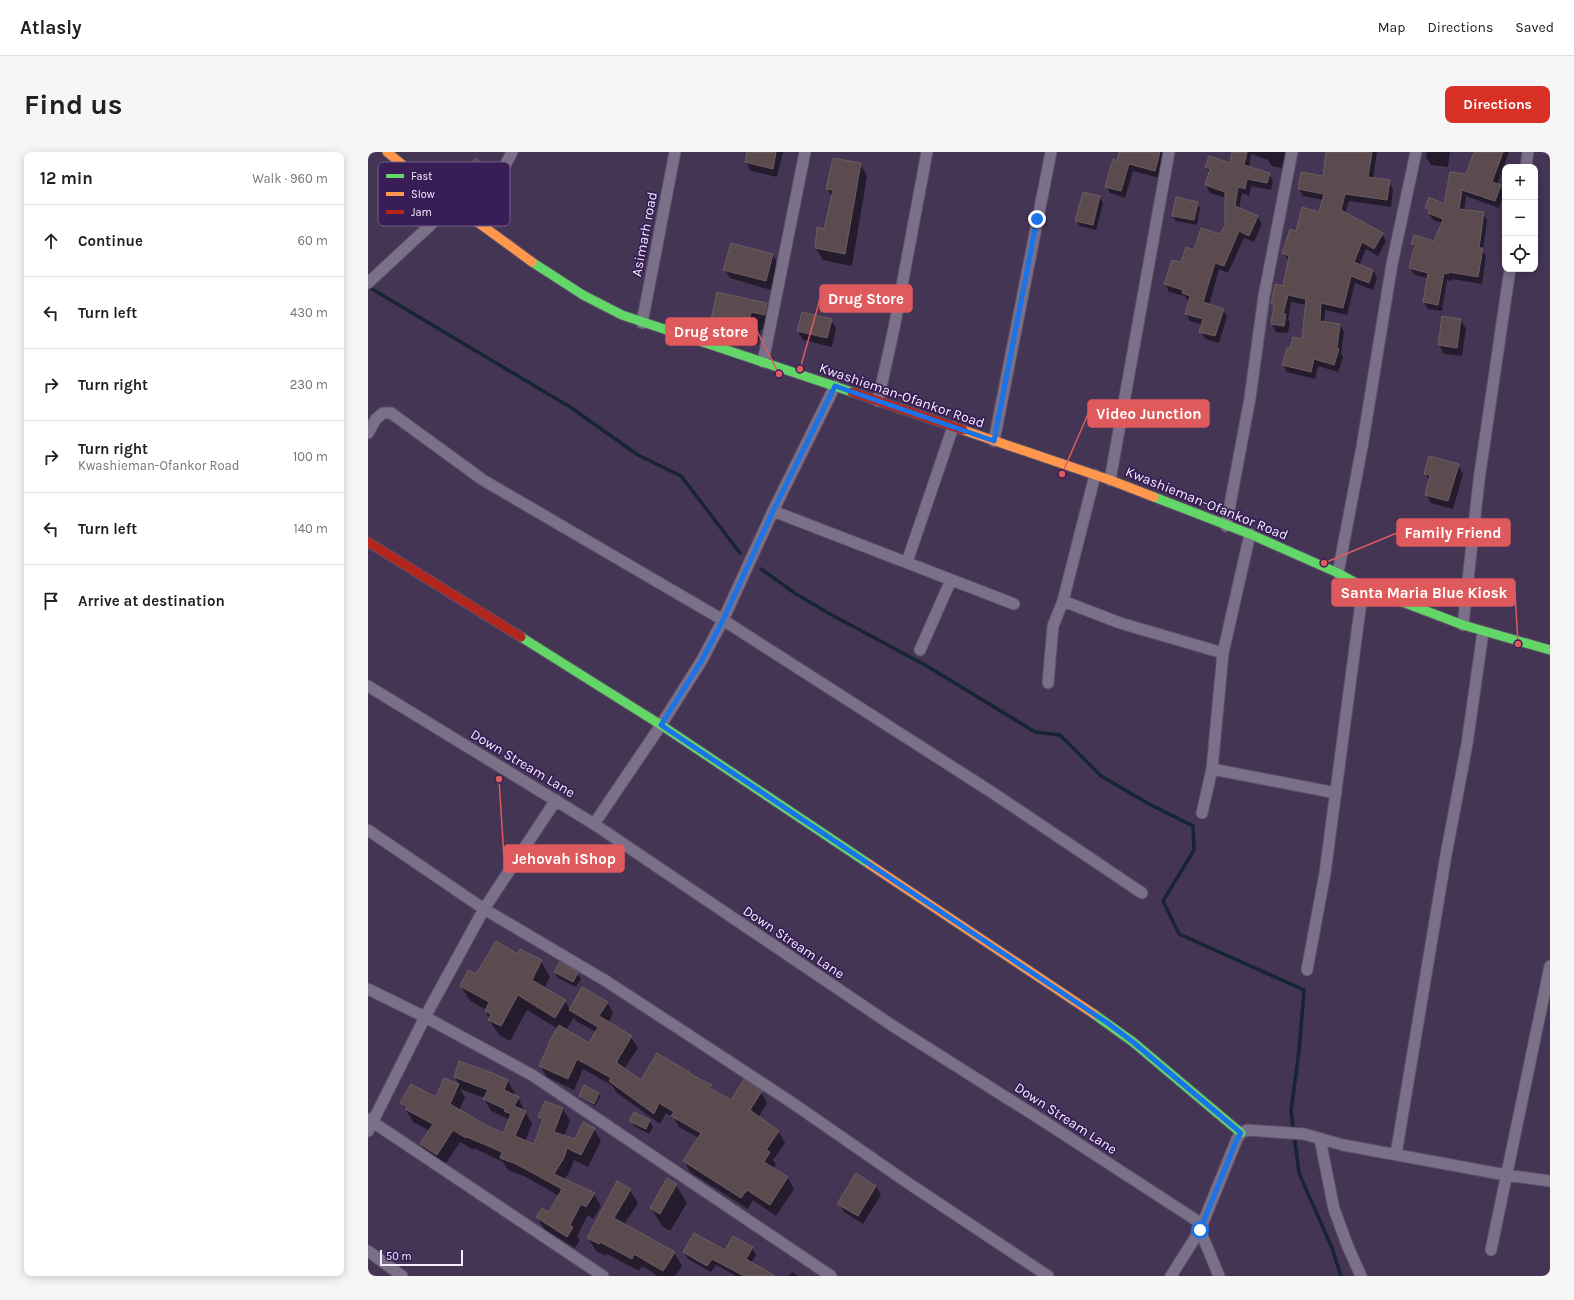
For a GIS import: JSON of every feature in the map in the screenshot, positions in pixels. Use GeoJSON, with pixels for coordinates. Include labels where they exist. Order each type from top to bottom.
{"type":"FeatureCollection","features":[{"type":"Feature","properties":{"kind":"main road","name":"Kwashieman-Ofankor Road"},"geometry":{"type":"LineString","coordinates":[[390,153],[401,162]]}},
{"type":"Feature","properties":{"kind":"main road","name":"Kwashieman-Ofankor Road"},"geometry":{"type":"LineString","coordinates":[[483,226],[574,291],[597,304],[642,323],[835,386],[1110,480],[1250,534],[1338,573],[1363,587],[1463,625],[1550,650]]}},
{"type":"Feature","properties":{"kind":"main road"},"geometry":{"type":"LineString","coordinates":[[368,542],[661,725],[1109,1024],[1145,1051],[1241,1133]]}},
{"type":"Feature","properties":{"kind":"street"},"geometry":{"type":"LineString","coordinates":[[507,162],[512,152]]}},
{"type":"Feature","properties":{"kind":"street","name":"Asimarh road"},"geometry":{"type":"LineString","coordinates":[[642,323],[675,152]]}},
{"type":"Feature","properties":{"kind":"street"},"geometry":{"type":"LineString","coordinates":[[763,362],[805,152]]}},
{"type":"Feature","properties":{"kind":"street"},"geometry":{"type":"LineString","coordinates":[[878,401],[896,320],[927,152]]}},
{"type":"Feature","properties":{"kind":"street"},"geometry":{"type":"LineString","coordinates":[[994,441],[1008,360],[1051,152]]}},
{"type":"Feature","properties":{"kind":"street"},"geometry":{"type":"LineString","coordinates":[[1110,480],[1169,152]]}},
{"type":"Feature","properties":{"kind":"street"},"geometry":{"type":"LineString","coordinates":[[1226,526],[1250,398],[1264,296],[1292,152]]}},
{"type":"Feature","properties":{"kind":"street"},"geometry":{"type":"LineString","coordinates":[[1338,573],[1362,447],[1392,264],[1416,152]]}},
{"type":"Feature","properties":{"kind":"street"},"geometry":{"type":"LineString","coordinates":[[1526,164],[1528,152]]}},
{"type":"Feature","properties":{"kind":"street"},"geometry":{"type":"LineString","coordinates":[[368,283],[429,226]]}},
{"type":"Feature","properties":{"kind":"street"},"geometry":{"type":"LineString","coordinates":[[1463,625],[1479,480],[1510,272]]}},
{"type":"Feature","properties":{"kind":"street"},"geometry":{"type":"LineString","coordinates":[[594,824],[661,725],[702,660],[723,620],[773,511],[835,386]]}},
{"type":"Feature","properties":{"kind":"street"},"geometry":{"type":"LineString","coordinates":[[368,433],[376,419],[383,413],[391,413],[483,480],[723,620],[993,793],[1142,893]]}},
{"type":"Feature","properties":{"kind":"street"},"geometry":{"type":"LineString","coordinates":[[907,562],[953,427]]}},
{"type":"Feature","properties":{"kind":"street"},"geometry":{"type":"LineString","coordinates":[[1048,683],[1053,626],[1063,601],[1095,475]]}},
{"type":"Feature","properties":{"kind":"street"},"geometry":{"type":"LineString","coordinates":[[773,511],[1014,604]]}},
{"type":"Feature","properties":{"kind":"street"},"geometry":{"type":"LineString","coordinates":[[1202,813],[1212,769],[1223,653],[1250,534]]}},
{"type":"Feature","properties":{"kind":"street"},"geometry":{"type":"LineString","coordinates":[[920,650],[951,580]]}},
{"type":"Feature","properties":{"kind":"street"},"geometry":{"type":"LineString","coordinates":[[1307,970],[1325,873],[1363,587]]}},
{"type":"Feature","properties":{"kind":"street"},"geometry":{"type":"LineString","coordinates":[[1063,601],[1120,623],[1223,653]]}},
{"type":"Feature","properties":{"kind":"street"},"geometry":{"type":"LineString","coordinates":[[1396,1154],[1446,855],[1467,744],[1484,632]]}},
{"type":"Feature","properties":{"kind":"street","name":"Down Stream Lane"},"geometry":{"type":"LineString","coordinates":[[368,686],[594,824],[892,1026],[1045,1122],[1201,1227]]}},
{"type":"Feature","properties":{"kind":"street"},"geometry":{"type":"LineString","coordinates":[[1212,769],[1336,793]]}},
{"type":"Feature","properties":{"kind":"street"},"geometry":{"type":"LineString","coordinates":[[556,800],[484,909],[425,1017],[370,1124],[603,1276]]}},
{"type":"Feature","properties":{"kind":"street"},"geometry":{"type":"LineString","coordinates":[[368,830],[484,909],[606,981],[685,1032],[1048,1276]]}},
{"type":"Feature","properties":{"kind":"street"},"geometry":{"type":"LineString","coordinates":[[1491,1250],[1550,966]]}},
{"type":"Feature","properties":{"kind":"street"},"geometry":{"type":"LineString","coordinates":[[368,989],[425,1017],[532,1075],[832,1276]]}},
{"type":"Feature","properties":{"kind":"street"},"geometry":{"type":"LineString","coordinates":[[1171,1276],[1201,1227],[1237,1139],[1241,1133],[1247,1130],[1304,1134],[1320,1139],[1396,1154],[1506,1175],[1550,1181]]}},
{"type":"Feature","properties":{"kind":"street"},"geometry":{"type":"LineString","coordinates":[[1320,1139],[1334,1209],[1348,1247],[1361,1276]]}},
{"type":"Feature","properties":{"kind":"street"},"geometry":{"type":"LineString","coordinates":[[1201,1227],[1219,1276]]}},
{"type":"Feature","properties":{"kind":"street"},"geometry":{"type":"LineString","coordinates":[[368,1251],[402,1276]]}},
{"type":"Feature","properties":{"kind":"building"},"geometry":{"type":"Polygon","coordinates":[[[747,152],[776,152],[773,169],[745,162],[747,152]]]}},
{"type":"Feature","properties":{"kind":"building"},"geometry":{"type":"Polygon","coordinates":[[[1119,152],[1160,152],[1155,171],[1129,164],[1121,191],[1105,187],[1113,159],[1117,161],[1119,152]]]}},
{"type":"Feature","properties":{"kind":"building"},"geometry":{"type":"Polygon","coordinates":[[[1232,152],[1247,152],[1244,165],[1270,173],[1267,183],[1247,179],[1245,189],[1238,187],[1235,206],[1258,216],[1249,236],[1239,231],[1224,266],[1215,263],[1203,302],[1224,309],[1215,336],[1199,332],[1203,319],[1185,314],[1190,296],[1182,293],[1183,290],[1164,284],[1172,260],[1181,262],[1186,247],[1194,250],[1201,228],[1220,234],[1225,225],[1225,192],[1205,185],[1210,169],[1205,167],[1209,156],[1230,163],[1232,152]]]}},
{"type":"Feature","properties":{"kind":"building"},"geometry":{"type":"Polygon","coordinates":[[[1326,152],[1372,152],[1368,177],[1390,180],[1387,200],[1345,194],[1341,210],[1383,233],[1374,249],[1362,242],[1354,262],[1373,270],[1369,283],[1351,276],[1343,308],[1321,303],[1320,321],[1340,324],[1337,348],[1339,349],[1334,365],[1314,359],[1311,372],[1282,365],[1287,348],[1290,348],[1293,337],[1302,339],[1306,299],[1288,295],[1283,314],[1286,314],[1284,326],[1271,324],[1274,304],[1271,304],[1275,284],[1283,286],[1289,256],[1282,253],[1290,229],[1296,231],[1302,207],[1319,212],[1324,194],[1298,189],[1301,172],[1323,176],[1326,152]]]}},
{"type":"Feature","properties":{"kind":"building"},"geometry":{"type":"Polygon","coordinates":[[[1474,152],[1503,152],[1492,182],[1501,185],[1495,201],[1462,190],[1459,209],[1484,212],[1479,248],[1483,248],[1478,277],[1449,272],[1448,274],[1444,273],[1438,305],[1423,302],[1428,273],[1409,268],[1415,245],[1411,244],[1414,235],[1434,241],[1443,219],[1428,213],[1429,210],[1425,208],[1429,197],[1444,204],[1450,172],[1466,174],[1474,152]]]}},
{"type":"Feature","properties":{"kind":"building"},"geometry":{"type":"Polygon","coordinates":[[[475,158],[481,162],[472,162],[475,158]]]}},
{"type":"Feature","properties":{"kind":"building"},"geometry":{"type":"Polygon","coordinates":[[[833,158],[861,163],[845,254],[815,248],[817,227],[824,229],[833,190],[826,189],[833,158]]]}},
{"type":"Feature","properties":{"kind":"building"},"geometry":{"type":"Polygon","coordinates":[[[1083,192],[1100,196],[1093,225],[1075,221],[1083,192]]]}},
{"type":"Feature","properties":{"kind":"building"},"geometry":{"type":"Polygon","coordinates":[[[1176,197],[1198,202],[1194,220],[1172,216],[1176,197]]]}},
{"type":"Feature","properties":{"kind":"building"},"geometry":{"type":"Polygon","coordinates":[[[731,243],[773,254],[766,281],[723,270],[731,243]]]}},
{"type":"Feature","properties":{"kind":"building"},"geometry":{"type":"Polygon","coordinates":[[[717,292],[767,303],[765,315],[751,312],[748,327],[711,320],[717,292]]]}},
{"type":"Feature","properties":{"kind":"building"},"geometry":{"type":"Polygon","coordinates":[[[802,312],[832,319],[827,338],[797,331],[802,312]]]}},
{"type":"Feature","properties":{"kind":"building"},"geometry":{"type":"Polygon","coordinates":[[[1442,316],[1461,319],[1457,348],[1438,345],[1442,316]]]}},
{"type":"Feature","properties":{"kind":"building"},"geometry":{"type":"Polygon","coordinates":[[[1429,456],[1459,464],[1448,501],[1425,495],[1430,475],[1424,474],[1429,456]]]}},
{"type":"Feature","properties":{"kind":"building"},"geometry":{"type":"Polygon","coordinates":[[[496,941],[518,954],[520,949],[542,960],[532,980],[566,1000],[555,1018],[518,995],[501,1026],[488,1020],[491,1014],[485,1011],[489,1002],[460,986],[468,970],[476,974],[496,941]]]}},
{"type":"Feature","properties":{"kind":"building"},"geometry":{"type":"Polygon","coordinates":[[[560,962],[578,973],[573,982],[554,972],[560,962]]]}},
{"type":"Feature","properties":{"kind":"building"},"geometry":{"type":"Polygon","coordinates":[[[582,987],[608,1002],[599,1016],[632,1036],[617,1063],[641,1080],[657,1053],[691,1073],[690,1074],[712,1085],[710,1088],[731,1100],[744,1079],[762,1091],[750,1110],[779,1131],[766,1150],[770,1152],[764,1162],[788,1177],[770,1205],[747,1190],[741,1198],[683,1161],[701,1133],[671,1116],[674,1112],[659,1103],[654,1114],[609,1081],[611,1078],[577,1059],[568,1079],[539,1066],[549,1042],[559,1025],[589,1043],[598,1027],[569,1010],[582,987]]]}},
{"type":"Feature","properties":{"kind":"building"},"geometry":{"type":"Polygon","coordinates":[[[459,1061],[508,1080],[504,1090],[519,1097],[514,1106],[526,1111],[515,1136],[534,1144],[543,1119],[538,1117],[545,1101],[563,1108],[554,1132],[575,1139],[583,1122],[595,1128],[581,1155],[567,1148],[564,1158],[554,1174],[595,1193],[586,1207],[581,1204],[570,1225],[573,1227],[567,1237],[536,1217],[542,1208],[549,1212],[562,1189],[516,1164],[500,1158],[502,1152],[467,1137],[466,1138],[453,1130],[437,1155],[420,1144],[433,1124],[405,1109],[407,1107],[400,1103],[411,1084],[436,1097],[444,1078],[459,1084],[450,1104],[484,1124],[503,1133],[511,1114],[504,1111],[505,1109],[483,1099],[488,1090],[454,1077],[459,1061]]]}},
{"type":"Feature","properties":{"kind":"building"},"geometry":{"type":"Polygon","coordinates":[[[584,1085],[599,1093],[594,1104],[579,1096],[584,1085]]]}},
{"type":"Feature","properties":{"kind":"building"},"geometry":{"type":"Polygon","coordinates":[[[634,1112],[650,1120],[646,1129],[629,1121],[634,1112]]]}},
{"type":"Feature","properties":{"kind":"building"},"geometry":{"type":"Polygon","coordinates":[[[856,1173],[876,1186],[858,1216],[837,1204],[856,1173]]]}},
{"type":"Feature","properties":{"kind":"building"},"geometry":{"type":"Polygon","coordinates":[[[667,1178],[677,1184],[660,1214],[650,1208],[667,1178]]]}},
{"type":"Feature","properties":{"kind":"building"},"geometry":{"type":"Polygon","coordinates":[[[617,1181],[631,1189],[614,1218],[675,1252],[663,1271],[634,1254],[632,1259],[600,1242],[599,1244],[587,1238],[617,1181]]]}},
{"type":"Feature","properties":{"kind":"building"},"geometry":{"type":"Polygon","coordinates":[[[694,1233],[725,1250],[733,1236],[753,1247],[746,1259],[775,1276],[744,1276],[712,1259],[707,1266],[683,1252],[694,1233]]]}},
{"type":"Feature","properties":{"kind":"waterway"},"geometry":{"type":"LineString","coordinates":[[372,289],[570,407],[638,455],[681,476],[740,553]]}},
{"type":"Feature","properties":{"kind":"waterway"},"geometry":{"type":"LineString","coordinates":[[761,569],[796,594],[927,666],[1035,732],[1060,735],[1101,776],[1151,805],[1193,826],[1194,850],[1163,901],[1179,934],[1304,990],[1299,1051],[1291,1111],[1299,1173],[1332,1248],[1341,1276]]}},
{"type":"Feature","properties":{"kind":"traffic: fast"},"geometry":{"type":"LineString","coordinates":[[532,262],[583,295],[622,315],[852,392]]}},
{"type":"Feature","properties":{"kind":"traffic: fast"},"geometry":{"type":"LineString","coordinates":[[1154,497],[1250,534],[1338,573],[1363,587],[1463,625],[1550,650]]}},
{"type":"Feature","properties":{"kind":"traffic: fast"},"geometry":{"type":"LineString","coordinates":[[521,637],[661,725],[869,864]]}},
{"type":"Feature","properties":{"kind":"traffic: fast"},"geometry":{"type":"LineString","coordinates":[[1094,1014],[1133,1042],[1241,1133]]}},
{"type":"Feature","properties":{"kind":"traffic: slow"},"geometry":{"type":"LineString","coordinates":[[387,152],[399,162]]}},
{"type":"Feature","properties":{"kind":"traffic: slow"},"geometry":{"type":"LineString","coordinates":[[483,226],[532,262]]}},
{"type":"Feature","properties":{"kind":"traffic: slow"},"geometry":{"type":"LineString","coordinates":[[963,430],[1110,480],[1154,497]]}},
{"type":"Feature","properties":{"kind":"traffic: slow"},"geometry":{"type":"LineString","coordinates":[[869,864],[1094,1014]]}},
{"type":"Feature","properties":{"kind":"traffic: jam"},"geometry":{"type":"LineString","coordinates":[[852,392],[963,430]]}},
{"type":"Feature","properties":{"kind":"traffic: jam"},"geometry":{"type":"LineString","coordinates":[[368,542],[521,637]]}},
{"type":"Feature","properties":{"kind":"place","name":"Drug Store"},"geometry":{"type":"Point","coordinates":[800,369]}},
{"type":"Feature","properties":{"kind":"place","name":"Drug store"},"geometry":{"type":"Point","coordinates":[779,374]}},
{"type":"Feature","properties":{"kind":"place","name":"Video Junction"},"geometry":{"type":"Point","coordinates":[1062,474]}},
{"type":"Feature","properties":{"kind":"place","name":"Family Friend"},"geometry":{"type":"Point","coordinates":[1324,563]}},
{"type":"Feature","properties":{"kind":"place","name":"Santa Maria Blue Kiosk"},"geometry":{"type":"Point","coordinates":[1518,644]}},
{"type":"Feature","properties":{"kind":"place","name":"Jehovah iShop"},"geometry":{"type":"Point","coordinates":[499,779]}},
{"type":"Feature","properties":{"kind":"route"},"geometry":{"type":"LineString","coordinates":[[1037,219],[1008,360],[994,441],[835,386],[773,511],[723,620],[682,694],[661,725],[1109,1024],[1157,1061],[1241,1133],[1237,1139],[1200,1230]]}}]}
